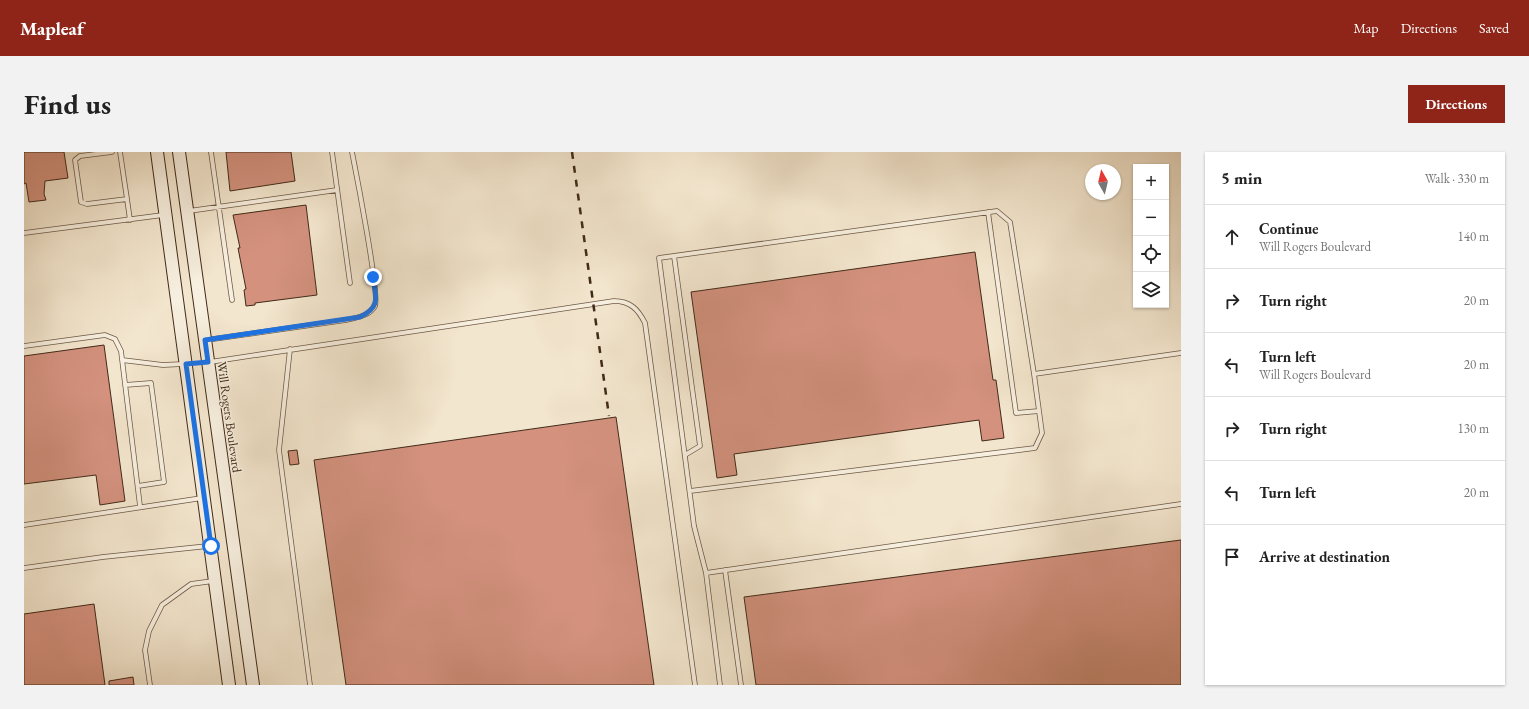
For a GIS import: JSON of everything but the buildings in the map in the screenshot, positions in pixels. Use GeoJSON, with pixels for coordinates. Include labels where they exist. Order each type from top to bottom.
{"type":"FeatureCollection","features":[{"type":"Feature","properties":{"kind":"main road"},"geometry":{"type":"LineString","coordinates":[[157,152],[229,685]]}},
{"type":"Feature","properties":{"kind":"main road","name":"Will Rogers Boulevard"},"geometry":{"type":"LineString","coordinates":[[180,152],[253,685]]}},
{"type":"Feature","properties":{"kind":"main road"},"geometry":{"type":"LineString","coordinates":[[166,215],[188,211]]}},
{"type":"Feature","properties":{"kind":"main road"},"geometry":{"type":"LineString","coordinates":[[186,364],[208,362]]}},
{"type":"Feature","properties":{"kind":"lane"},"geometry":{"type":"LineString","coordinates":[[112,152],[80,156],[75,160],[81,202],[87,204],[127,199]]}},
{"type":"Feature","properties":{"kind":"lane"},"geometry":{"type":"LineString","coordinates":[[120,152],[130,220]]}},
{"type":"Feature","properties":{"kind":"lane"},"geometry":{"type":"LineString","coordinates":[[211,152],[232,300]]}},
{"type":"Feature","properties":{"kind":"lane"},"geometry":{"type":"LineString","coordinates":[[332,152],[350,283]]}},
{"type":"Feature","properties":{"kind":"lane"},"geometry":{"type":"LineString","coordinates":[[205,340],[346,320],[360,317],[368,313],[374,307],[376,300],[373,277],[352,152]]}},
{"type":"Feature","properties":{"kind":"lane"},"geometry":{"type":"LineString","coordinates":[[188,211],[337,190]]}},
{"type":"Feature","properties":{"kind":"lane"},"geometry":{"type":"LineString","coordinates":[[690,491],[1034,448],[1042,433],[1010,222],[997,211],[659,258],[694,526],[706,573],[720,685]]}},
{"type":"Feature","properties":{"kind":"lane"},"geometry":{"type":"LineString","coordinates":[[988,212],[1016,413],[1039,411]]}},
{"type":"Feature","properties":{"kind":"lane"},"geometry":{"type":"LineString","coordinates":[[24,233],[166,215]]}},
{"type":"Feature","properties":{"kind":"lane"},"geometry":{"type":"LineString","coordinates":[[674,256],[700,446],[685,455]]}},
{"type":"Feature","properties":{"kind":"lane"},"geometry":{"type":"LineString","coordinates":[[208,362],[621,301],[636,308],[644,323],[695,685]]}},
{"type":"Feature","properties":{"kind":"lane"},"geometry":{"type":"LineString","coordinates":[[24,346],[105,335],[114,339],[121,351],[140,506]]}},
{"type":"Feature","properties":{"kind":"lane"},"geometry":{"type":"LineString","coordinates":[[290,349],[279,450],[310,685]]}},
{"type":"Feature","properties":{"kind":"lane"},"geometry":{"type":"LineString","coordinates":[[1034,374],[1181,353]]}},
{"type":"Feature","properties":{"kind":"lane"},"geometry":{"type":"LineString","coordinates":[[122,360],[163,365],[186,364]]}},
{"type":"Feature","properties":{"kind":"lane"},"geometry":{"type":"LineString","coordinates":[[125,386],[151,384],[164,482],[138,486]]}},
{"type":"Feature","properties":{"kind":"lane"},"geometry":{"type":"LineString","coordinates":[[24,525],[204,497]]}},
{"type":"Feature","properties":{"kind":"lane"},"geometry":{"type":"LineString","coordinates":[[706,573],[1181,504]]}},
{"type":"Feature","properties":{"kind":"lane"},"geometry":{"type":"LineString","coordinates":[[24,568],[103,557],[211,546]]}},
{"type":"Feature","properties":{"kind":"lane"},"geometry":{"type":"LineString","coordinates":[[725,570],[741,685]]}},
{"type":"Feature","properties":{"kind":"lane"},"geometry":{"type":"LineString","coordinates":[[150,685],[145,650],[149,631],[162,605],[191,584],[215,581]]}},
{"type":"Feature","properties":{"kind":"railway"},"geometry":{"type":"LineString","coordinates":[[572,152],[609,416]]}},
{"type":"Feature","properties":{"kind":"route"},"geometry":{"type":"LineString","coordinates":[[211,546],[186,364],[208,362],[205,340],[360,317],[368,313],[374,307],[376,300],[373,277]]}}]}
